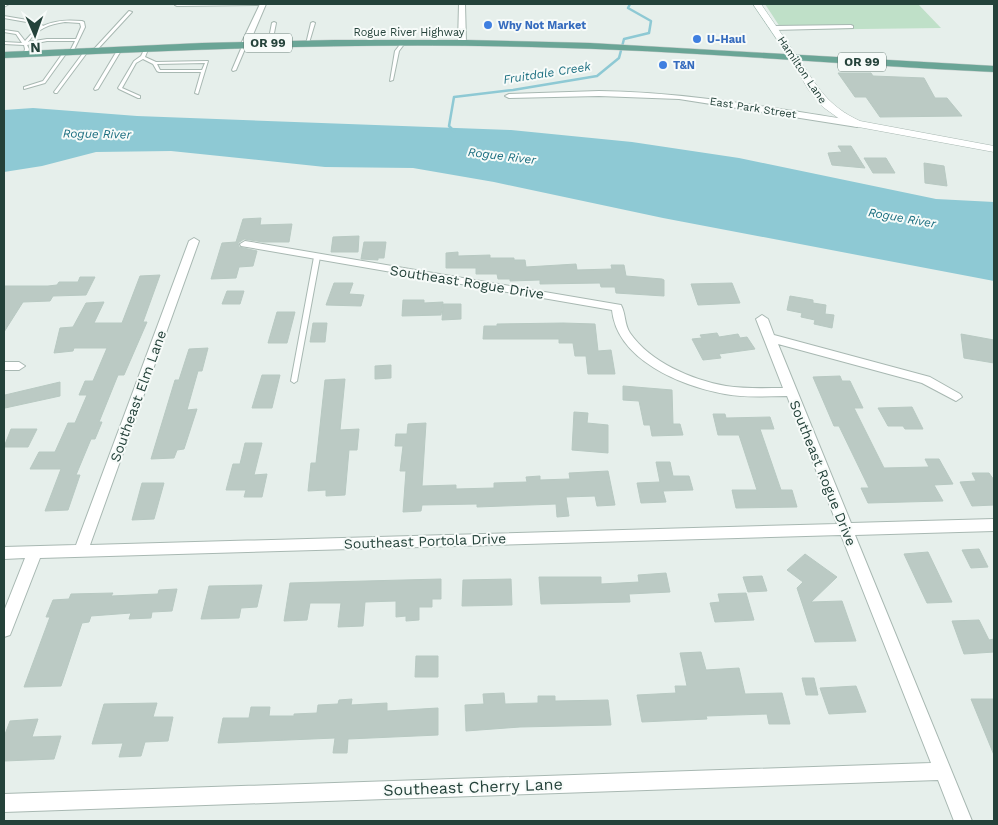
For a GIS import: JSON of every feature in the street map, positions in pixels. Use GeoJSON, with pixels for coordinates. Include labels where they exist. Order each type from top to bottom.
{"type":"FeatureCollection","features":[{"type":"Feature","properties":{"kind":"main road","name":"Rogue River Highway"},"geometry":{"type":"LineString","coordinates":[[4,56],[26,49],[69,51],[270,43],[462,43],[562,45],[994,70]]}},
{"type":"Feature","properties":{"kind":"street"},"geometry":{"type":"LineString","coordinates":[[245,44],[263,4]]}},
{"type":"Feature","properties":{"kind":"street"},"geometry":{"type":"LineString","coordinates":[[462,4],[462,43]]}},
{"type":"Feature","properties":{"kind":"street","name":"Hamilton Lane"},"geometry":{"type":"LineString","coordinates":[[758,4],[828,108],[857,124]]}},
{"type":"Feature","properties":{"kind":"street"},"geometry":{"type":"LineString","coordinates":[[774,28],[851,27]]}},
{"type":"Feature","properties":{"kind":"street","name":"East Park Street"},"geometry":{"type":"LineString","coordinates":[[509,96],[599,92],[655,95],[709,101],[857,124],[994,149]]}},
{"type":"Feature","properties":{"kind":"street","name":"Southeast Elm Lane"},"geometry":{"type":"LineString","coordinates":[[81,550],[194,241]]}},
{"type":"Feature","properties":{"kind":"street","name":"Southeast Rogue Drive"},"geometry":{"type":"LineString","coordinates":[[245,244],[617,307],[619,322],[635,346],[655,363],[686,378],[717,389],[790,392],[847,529],[963,821]]}},
{"type":"Feature","properties":{"kind":"street"},"geometry":{"type":"LineString","coordinates":[[762,319],[790,392]]}},
{"type":"Feature","properties":{"kind":"street"},"geometry":{"type":"LineString","coordinates":[[770,338],[926,380],[956,396]]}},
{"type":"Feature","properties":{"kind":"street"},"geometry":{"type":"LineString","coordinates":[[4,366],[19,366]]}},
{"type":"Feature","properties":{"kind":"street","name":"Southeast Portola Drive"},"geometry":{"type":"LineString","coordinates":[[4,553],[994,526]]}},
{"type":"Feature","properties":{"kind":"street"},"geometry":{"type":"LineString","coordinates":[[4,630],[35,552]]}},
{"type":"Feature","properties":{"kind":"street","name":"Southeast Cherry Lane"},"geometry":{"type":"LineString","coordinates":[[4,803],[942,771]]}},
{"type":"Feature","properties":{"kind":"lane"},"geometry":{"type":"LineString","coordinates":[[177,5],[263,4]]}},
{"type":"Feature","properties":{"kind":"lane"},"geometry":{"type":"LineString","coordinates":[[56,92],[69,72],[130,12]]}},
{"type":"Feature","properties":{"kind":"lane"},"geometry":{"type":"LineString","coordinates":[[4,17],[39,23],[42,27]]}},
{"type":"Feature","properties":{"kind":"lane"},"geometry":{"type":"LineString","coordinates":[[25,88],[44,82],[77,40],[83,27],[82,22],[68,20],[42,27],[34,31],[26,49]]}},
{"type":"Feature","properties":{"kind":"lane"},"geometry":{"type":"LineString","coordinates":[[270,43],[274,23]]}},
{"type":"Feature","properties":{"kind":"lane"},"geometry":{"type":"LineString","coordinates":[[307,43],[313,23]]}},
{"type":"Feature","properties":{"kind":"lane"},"geometry":{"type":"LineString","coordinates":[[4,31],[17,33],[26,49]]}},
{"type":"Feature","properties":{"kind":"lane"},"geometry":{"type":"LineString","coordinates":[[4,43],[26,49],[47,40],[77,40]]}},
{"type":"Feature","properties":{"kind":"lane"},"geometry":{"type":"LineString","coordinates":[[391,80],[398,51],[403,43]]}},
{"type":"Feature","properties":{"kind":"lane"},"geometry":{"type":"LineString","coordinates":[[234,70],[245,44]]}},
{"type":"Feature","properties":{"kind":"lane"},"geometry":{"type":"LineString","coordinates":[[139,97],[120,88],[135,62],[142,58],[147,47]]}},
{"type":"Feature","properties":{"kind":"lane"},"geometry":{"type":"LineString","coordinates":[[96,89],[120,49]]}},
{"type":"Feature","properties":{"kind":"lane"},"geometry":{"type":"LineString","coordinates":[[142,58],[155,63],[207,62],[197,93]]}},
{"type":"Feature","properties":{"kind":"lane"},"geometry":{"type":"LineString","coordinates":[[155,63],[159,71],[204,71]]}},
{"type":"Feature","properties":{"kind":"lane"},"geometry":{"type":"LineString","coordinates":[[294,381],[317,257]]}},
{"type":"Feature","properties":{"kind":"green space"},"geometry":{"type":"Polygon","coordinates":[[[765,4],[918,4],[941,28],[782,30],[765,4]]]}},
{"type":"Feature","properties":{"kind":"water","name":"Rogue River"},"geometry":{"type":"Polygon","coordinates":[[[33,108],[137,116],[511,130],[632,142],[739,158],[936,199],[994,202],[994,281],[663,218],[494,182],[413,168],[325,167],[171,151],[96,152],[42,166],[4,172],[4,110],[33,108]]]}},
{"type":"Feature","properties":{"kind":"building"},"geometry":{"type":"Polygon","coordinates":[[[838,73],[871,73],[873,76],[924,78],[935,98],[947,98],[962,116],[880,117],[866,97],[855,97],[838,73]]]}},
{"type":"Feature","properties":{"kind":"building"},"geometry":{"type":"Polygon","coordinates":[[[838,146],[851,146],[865,168],[832,165],[828,153],[842,152],[838,146]]]}},
{"type":"Feature","properties":{"kind":"building"},"geometry":{"type":"Polygon","coordinates":[[[864,158],[886,158],[895,173],[873,173],[864,158]]]}},
{"type":"Feature","properties":{"kind":"building"},"geometry":{"type":"Polygon","coordinates":[[[924,163],[944,166],[947,186],[925,183],[924,163]]]}},
{"type":"Feature","properties":{"kind":"building"},"geometry":{"type":"Polygon","coordinates":[[[261,218],[260,225],[292,224],[289,242],[263,242],[244,239],[238,243],[239,247],[257,251],[253,266],[239,267],[236,278],[211,279],[222,243],[236,242],[243,219],[261,218]]]}},
{"type":"Feature","properties":{"kind":"building"},"geometry":{"type":"Polygon","coordinates":[[[359,236],[358,252],[331,252],[333,237],[359,236]]]}},
{"type":"Feature","properties":{"kind":"building"},"geometry":{"type":"Polygon","coordinates":[[[364,242],[386,242],[384,258],[378,258],[378,260],[361,259],[364,242]]]}},
{"type":"Feature","properties":{"kind":"building"},"geometry":{"type":"Polygon","coordinates":[[[458,252],[458,256],[490,255],[490,258],[525,260],[526,267],[576,264],[577,270],[612,269],[611,265],[624,265],[626,276],[664,280],[664,296],[616,293],[615,287],[601,287],[600,283],[540,284],[540,280],[510,281],[510,279],[498,279],[497,274],[476,274],[476,268],[446,268],[446,253],[458,252]]]}},
{"type":"Feature","properties":{"kind":"building"},"geometry":{"type":"Polygon","coordinates":[[[160,275],[143,322],[147,322],[124,375],[118,375],[99,422],[102,422],[95,439],[91,439],[76,475],[80,475],[68,510],[45,511],[61,469],[30,469],[39,452],[55,452],[68,423],[75,423],[87,395],[79,395],[85,381],[93,381],[107,348],[74,348],[73,351],[54,353],[60,328],[73,327],[86,303],[104,302],[94,323],[122,323],[140,276],[160,275]]]}},
{"type":"Feature","properties":{"kind":"building"},"geometry":{"type":"Polygon","coordinates":[[[80,277],[95,277],[86,295],[53,296],[50,301],[23,302],[4,332],[4,286],[57,285],[59,282],[78,282],[80,277]]]}},
{"type":"Feature","properties":{"kind":"building"},"geometry":{"type":"Polygon","coordinates":[[[334,283],[353,283],[349,294],[364,295],[361,306],[326,305],[334,283]]]}},
{"type":"Feature","properties":{"kind":"building"},"geometry":{"type":"Polygon","coordinates":[[[732,283],[740,303],[698,305],[691,284],[732,283]]]}},
{"type":"Feature","properties":{"kind":"building"},"geometry":{"type":"Polygon","coordinates":[[[227,291],[244,291],[240,304],[222,304],[227,291]]]}},
{"type":"Feature","properties":{"kind":"building"},"geometry":{"type":"Polygon","coordinates":[[[790,296],[813,300],[813,303],[826,305],[825,314],[834,315],[832,328],[814,324],[815,320],[801,317],[802,313],[787,310],[790,296]]]}},
{"type":"Feature","properties":{"kind":"building"},"geometry":{"type":"Polygon","coordinates":[[[403,300],[424,300],[424,303],[443,302],[441,315],[402,316],[403,300]]]}},
{"type":"Feature","properties":{"kind":"building"},"geometry":{"type":"Polygon","coordinates":[[[443,304],[461,304],[461,319],[442,320],[443,304]]]}},
{"type":"Feature","properties":{"kind":"building"},"geometry":{"type":"Polygon","coordinates":[[[277,312],[295,312],[287,343],[268,343],[277,312]]]}},
{"type":"Feature","properties":{"kind":"building"},"geometry":{"type":"Polygon","coordinates":[[[313,323],[327,323],[325,342],[310,342],[313,323]]]}},
{"type":"Feature","properties":{"kind":"building"},"geometry":{"type":"Polygon","coordinates":[[[497,324],[595,324],[598,351],[611,350],[615,374],[588,374],[586,356],[575,356],[573,343],[559,343],[559,339],[483,339],[484,326],[497,326],[497,324]]]}},
{"type":"Feature","properties":{"kind":"building"},"geometry":{"type":"Polygon","coordinates":[[[717,333],[719,337],[738,334],[740,338],[747,337],[755,349],[719,354],[721,358],[703,360],[692,339],[702,338],[700,335],[717,333]]]}},
{"type":"Feature","properties":{"kind":"building"},"geometry":{"type":"Polygon","coordinates":[[[961,334],[994,340],[994,363],[964,358],[961,334]]]}},
{"type":"Feature","properties":{"kind":"building"},"geometry":{"type":"Polygon","coordinates":[[[208,348],[202,371],[198,371],[187,410],[197,409],[184,449],[177,450],[174,458],[151,459],[175,380],[179,380],[189,349],[208,348]]]}},
{"type":"Feature","properties":{"kind":"building"},"geometry":{"type":"Polygon","coordinates":[[[391,365],[391,378],[375,379],[375,366],[391,365]]]}},
{"type":"Feature","properties":{"kind":"building"},"geometry":{"type":"Polygon","coordinates":[[[262,375],[280,375],[272,408],[252,408],[262,375]]]}},
{"type":"Feature","properties":{"kind":"building"},"geometry":{"type":"Polygon","coordinates":[[[840,376],[842,381],[850,381],[863,408],[854,408],[884,468],[929,467],[925,459],[939,459],[953,484],[934,485],[943,501],[868,503],[861,488],[869,488],[839,426],[834,426],[813,377],[840,376]]]}},
{"type":"Feature","properties":{"kind":"building"},"geometry":{"type":"Polygon","coordinates":[[[345,379],[340,430],[359,429],[357,450],[349,450],[345,495],[326,496],[326,490],[308,491],[311,463],[316,463],[325,380],[345,379]]]}},
{"type":"Feature","properties":{"kind":"building"},"geometry":{"type":"Polygon","coordinates":[[[60,382],[60,396],[5,408],[5,395],[60,382]]]}},
{"type":"Feature","properties":{"kind":"building"},"geometry":{"type":"Polygon","coordinates":[[[623,386],[672,390],[673,424],[680,424],[683,435],[652,436],[650,425],[644,425],[639,401],[623,400],[623,386]]]}},
{"type":"Feature","properties":{"kind":"building"},"geometry":{"type":"Polygon","coordinates":[[[912,407],[923,429],[905,429],[903,426],[888,426],[878,408],[912,407]]]}},
{"type":"Feature","properties":{"kind":"building"},"geometry":{"type":"Polygon","coordinates":[[[574,412],[588,413],[587,423],[608,425],[608,453],[572,450],[574,412]]]}},
{"type":"Feature","properties":{"kind":"building"},"geometry":{"type":"Polygon","coordinates":[[[713,414],[725,414],[726,418],[770,417],[774,429],[760,429],[781,490],[792,490],[797,507],[736,508],[732,490],[757,490],[739,435],[718,435],[713,414]]]}},
{"type":"Feature","properties":{"kind":"building"},"geometry":{"type":"Polygon","coordinates":[[[426,423],[422,486],[456,485],[456,489],[494,488],[494,483],[527,482],[526,477],[540,476],[540,480],[570,479],[569,473],[608,471],[615,505],[597,506],[595,496],[566,497],[569,516],[557,517],[556,504],[477,507],[477,504],[422,505],[421,511],[403,512],[406,471],[400,471],[403,446],[395,446],[396,434],[407,434],[408,424],[426,423]]]}},
{"type":"Feature","properties":{"kind":"building"},"geometry":{"type":"Polygon","coordinates":[[[11,429],[37,429],[28,447],[4,447],[11,429]]]}},
{"type":"Feature","properties":{"kind":"building"},"geometry":{"type":"Polygon","coordinates":[[[245,443],[262,443],[254,475],[267,474],[262,497],[244,497],[246,490],[226,490],[233,464],[240,464],[245,443]]]}},
{"type":"Feature","properties":{"kind":"building"},"geometry":{"type":"Polygon","coordinates":[[[656,462],[670,462],[673,476],[689,476],[693,490],[663,491],[666,502],[641,503],[637,483],[660,482],[656,462]]]}},
{"type":"Feature","properties":{"kind":"building"},"geometry":{"type":"Polygon","coordinates":[[[972,473],[989,473],[994,480],[994,505],[972,506],[960,482],[976,481],[972,473]]]}},
{"type":"Feature","properties":{"kind":"building"},"geometry":{"type":"Polygon","coordinates":[[[142,483],[164,483],[154,519],[132,520],[142,483]]]}},
{"type":"Feature","properties":{"kind":"building"},"geometry":{"type":"Polygon","coordinates":[[[979,549],[988,567],[971,568],[962,550],[979,549]]]}},
{"type":"Feature","properties":{"kind":"building"},"geometry":{"type":"Polygon","coordinates":[[[928,552],[952,602],[927,603],[904,554],[928,552]]]}},
{"type":"Feature","properties":{"kind":"building"},"geometry":{"type":"Polygon","coordinates":[[[805,554],[837,577],[811,602],[842,601],[856,641],[815,642],[797,588],[803,582],[787,570],[805,554]]]}},
{"type":"Feature","properties":{"kind":"building"},"geometry":{"type":"Polygon","coordinates":[[[666,573],[670,592],[629,594],[630,602],[541,604],[539,577],[601,577],[601,584],[639,582],[638,575],[666,573]]]}},
{"type":"Feature","properties":{"kind":"building"},"geometry":{"type":"Polygon","coordinates":[[[762,576],[767,591],[748,592],[743,577],[762,576]]]}},
{"type":"Feature","properties":{"kind":"building"},"geometry":{"type":"Polygon","coordinates":[[[441,579],[441,599],[432,599],[432,607],[419,607],[419,620],[406,621],[406,616],[396,617],[396,601],[365,602],[363,626],[338,627],[341,603],[310,603],[307,620],[284,621],[290,583],[441,579]]]}},
{"type":"Feature","properties":{"kind":"building"},"geometry":{"type":"Polygon","coordinates":[[[511,579],[512,605],[462,606],[463,580],[511,579]]]}},
{"type":"Feature","properties":{"kind":"building"},"geometry":{"type":"Polygon","coordinates":[[[262,585],[257,607],[241,608],[239,618],[201,619],[209,586],[262,585]]]}},
{"type":"Feature","properties":{"kind":"building"},"geometry":{"type":"Polygon","coordinates":[[[177,589],[172,611],[152,612],[151,618],[129,619],[131,613],[91,616],[89,622],[82,623],[61,686],[24,687],[50,617],[46,617],[53,600],[69,599],[71,594],[113,593],[111,596],[158,594],[159,590],[177,589]]]}},
{"type":"Feature","properties":{"kind":"building"},"geometry":{"type":"Polygon","coordinates":[[[746,593],[754,620],[715,622],[710,603],[720,602],[718,594],[746,593]]]}},
{"type":"Feature","properties":{"kind":"building"},"geometry":{"type":"Polygon","coordinates":[[[979,620],[989,640],[994,639],[994,652],[964,654],[952,621],[979,620]]]}},
{"type":"Feature","properties":{"kind":"building"},"geometry":{"type":"Polygon","coordinates":[[[701,652],[706,670],[739,668],[745,694],[782,693],[790,724],[769,724],[767,714],[706,716],[707,719],[642,722],[637,695],[676,693],[675,686],[687,686],[680,653],[701,652]]]}},
{"type":"Feature","properties":{"kind":"building"},"geometry":{"type":"Polygon","coordinates":[[[416,656],[438,656],[438,677],[415,677],[416,656]]]}},
{"type":"Feature","properties":{"kind":"building"},"geometry":{"type":"Polygon","coordinates":[[[802,678],[814,678],[818,695],[806,695],[802,678]]]}},
{"type":"Feature","properties":{"kind":"building"},"geometry":{"type":"Polygon","coordinates":[[[856,686],[866,712],[829,714],[820,688],[856,686]]]}},
{"type":"Feature","properties":{"kind":"building"},"geometry":{"type":"Polygon","coordinates":[[[504,693],[505,704],[538,703],[538,696],[555,696],[555,701],[608,700],[611,725],[520,727],[466,731],[465,705],[484,704],[483,694],[504,693]]]}},
{"type":"Feature","properties":{"kind":"building"},"geometry":{"type":"Polygon","coordinates":[[[352,699],[351,705],[387,703],[387,711],[438,708],[438,735],[348,739],[347,753],[333,753],[335,738],[218,743],[223,718],[249,718],[251,707],[270,707],[269,716],[294,716],[294,714],[317,713],[318,705],[338,704],[339,700],[352,699]]]}},
{"type":"Feature","properties":{"kind":"building"},"geometry":{"type":"Polygon","coordinates":[[[971,699],[994,699],[994,755],[971,699]]]}},
{"type":"Feature","properties":{"kind":"building"},"geometry":{"type":"Polygon","coordinates":[[[157,703],[153,717],[173,717],[168,741],[145,742],[141,756],[119,757],[123,743],[92,744],[104,704],[157,703]]]}},
{"type":"Feature","properties":{"kind":"building"},"geometry":{"type":"Polygon","coordinates":[[[38,719],[32,737],[61,736],[54,759],[4,761],[4,737],[10,721],[38,719]]]}},
{"type":"Feature","properties":{"kind":"waterway","name":"Fruitdale Creek"},"geometry":{"type":"LineString","coordinates":[[454,131],[449,126],[454,97],[513,90],[597,76],[619,58],[624,39],[649,33],[651,21],[628,8],[630,4]]}},
{"type":"Feature","properties":{"kind":"place","name":"Why Not Market"},"geometry":{"type":"Point","coordinates":[488,25]}},
{"type":"Feature","properties":{"kind":"place","name":"U-Haul"},"geometry":{"type":"Point","coordinates":[697,39]}},
{"type":"Feature","properties":{"kind":"place","name":"T&N"},"geometry":{"type":"Point","coordinates":[663,65]}}]}
